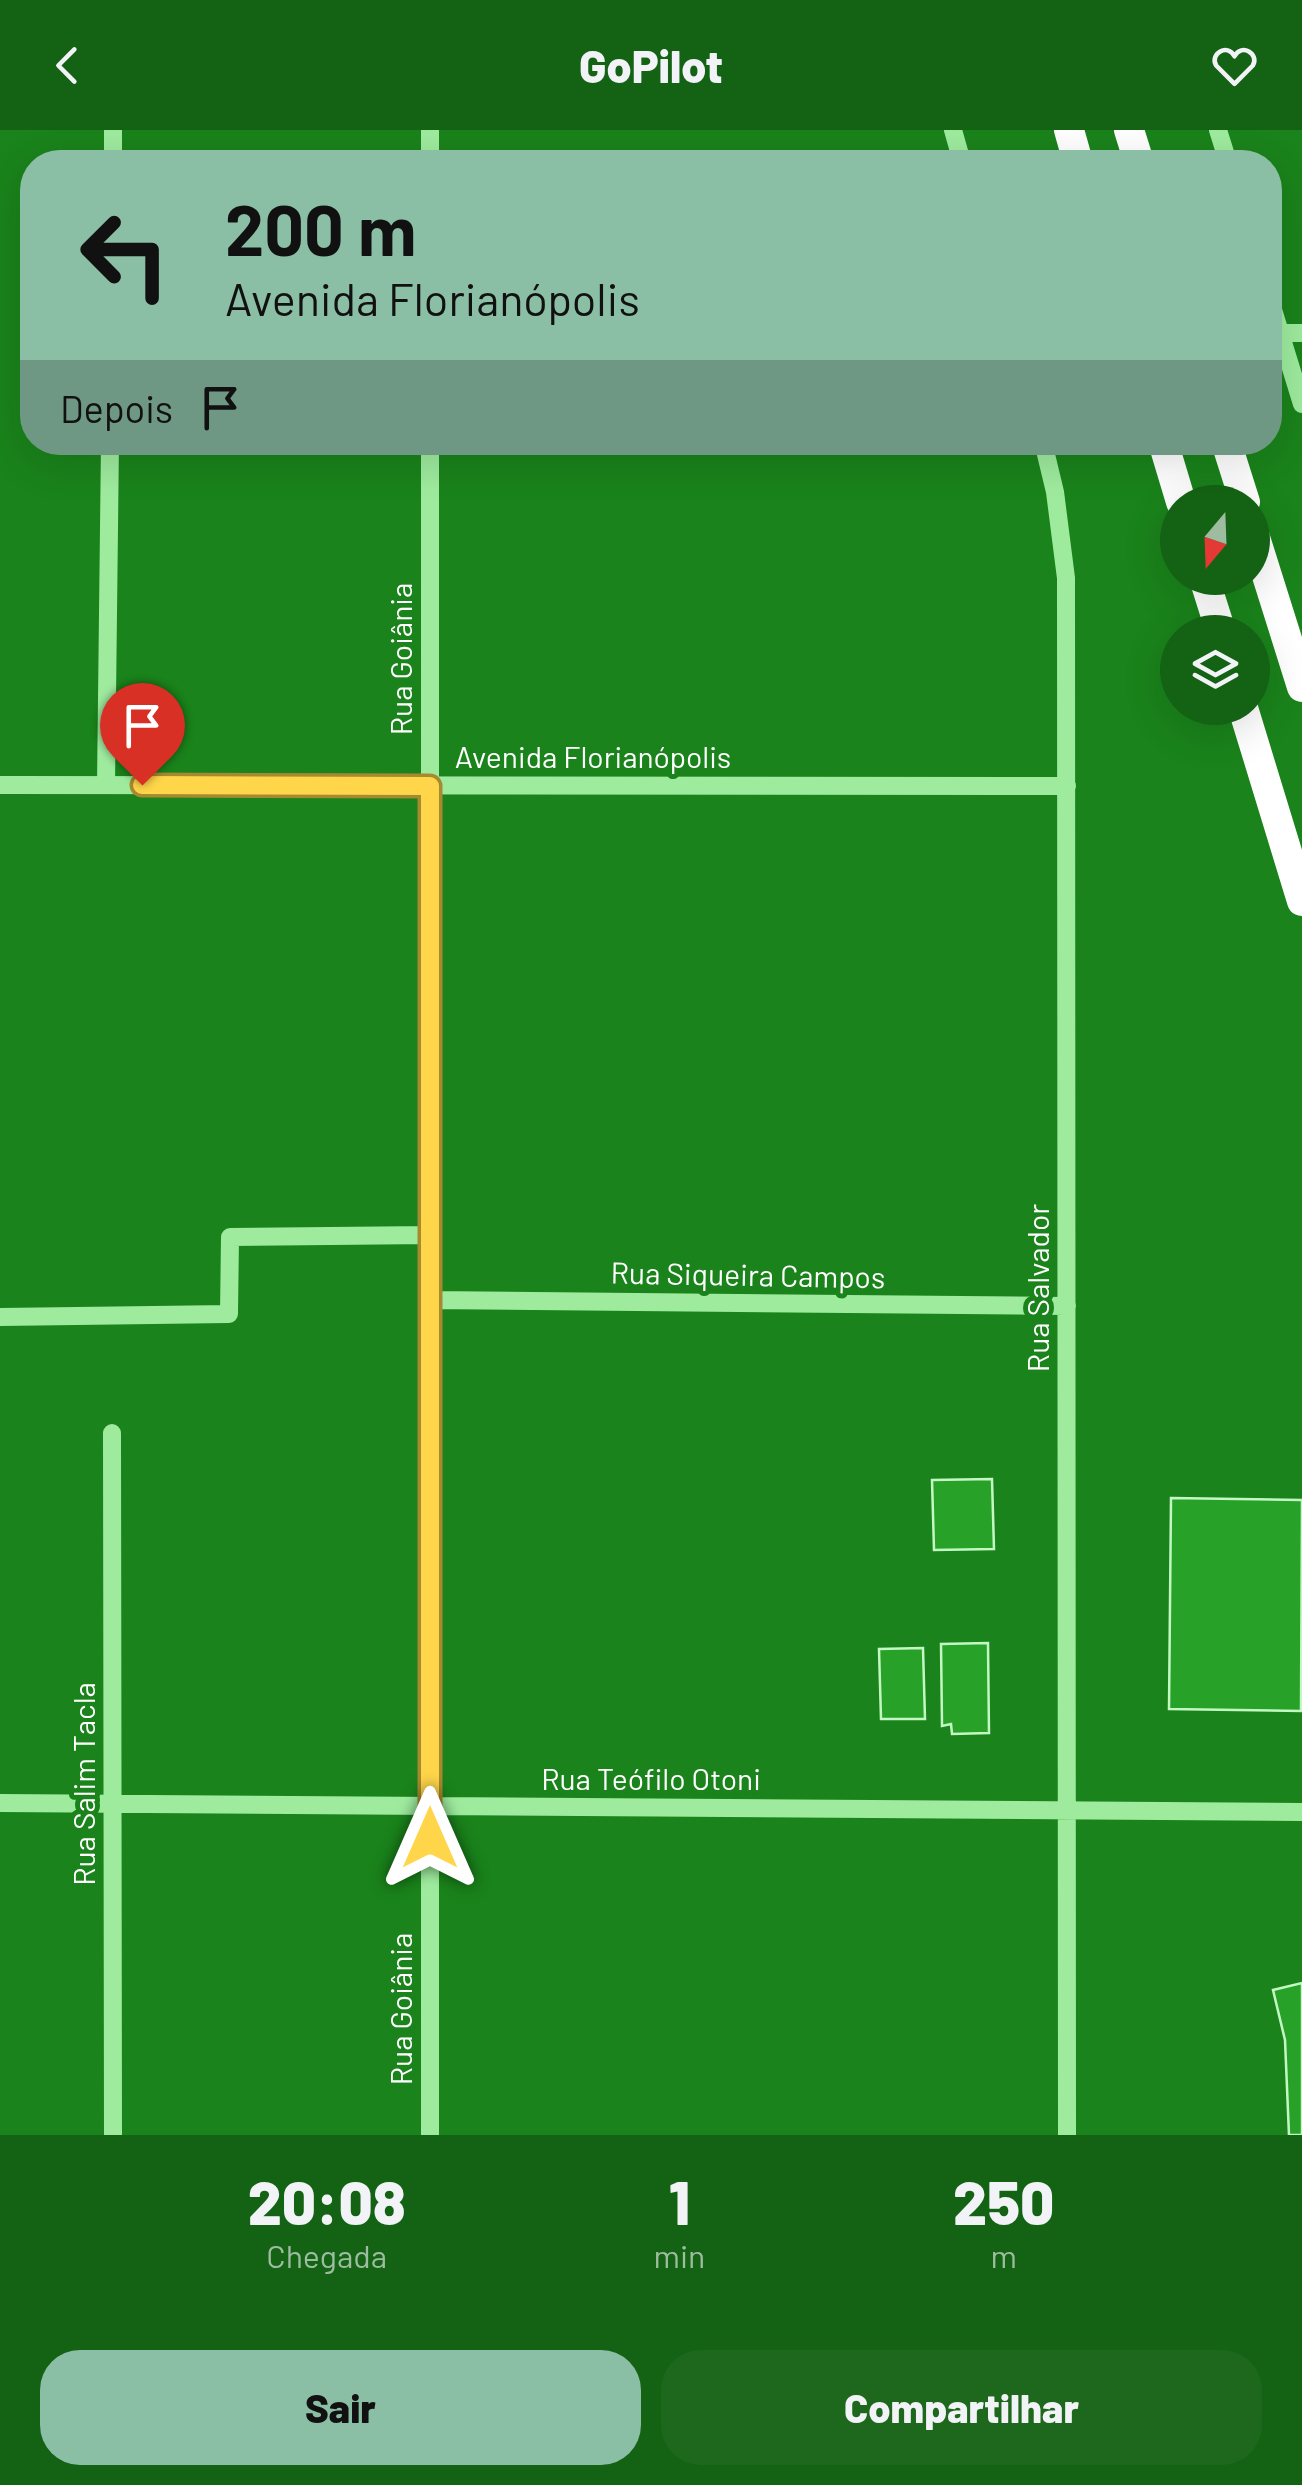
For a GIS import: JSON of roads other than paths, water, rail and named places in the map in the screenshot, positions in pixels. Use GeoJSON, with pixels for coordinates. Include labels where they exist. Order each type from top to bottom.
{"type":"FeatureCollection","features":[{"type":"Feature","properties":{"kind":"highway"},"geometry":{"type":"LineString","coordinates":[[1167,455],[1176,485]]}},
{"type":"Feature","properties":{"kind":"highway"},"geometry":{"type":"LineString","coordinates":[[1230,455],[1240,485]]}},
{"type":"Feature","properties":{"kind":"highway"},"geometry":{"type":"LineString","coordinates":[[1270,585],[1302,687]]}},
{"type":"Feature","properties":{"kind":"highway"},"geometry":{"type":"LineString","coordinates":[[1249,725],[1302,901]]}},
{"type":"Feature","properties":{"kind":"street"},"geometry":{"type":"LineString","coordinates":[[1282,339],[1302,404]]}},
{"type":"Feature","properties":{"kind":"street"},"geometry":{"type":"LineString","coordinates":[[106,785],[110,455]]}},
{"type":"Feature","properties":{"kind":"street","name":"Rua Goiânia"},"geometry":{"type":"LineString","coordinates":[[430,455],[430,2135]]}},
{"type":"Feature","properties":{"kind":"street","name":"Rua Salvador"},"geometry":{"type":"LineString","coordinates":[[1047,455],[1056,492],[1066,578],[1067,2135]]}},
{"type":"Feature","properties":{"kind":"street","name":"Avenida Florianópolis"},"geometry":{"type":"LineString","coordinates":[[0,785],[1067,786]]}},
{"type":"Feature","properties":{"kind":"street"},"geometry":{"type":"LineString","coordinates":[[0,1317],[230,1314],[230,1237],[430,1234]]}},
{"type":"Feature","properties":{"kind":"street","name":"Rua Siqueira Campos"},"geometry":{"type":"LineString","coordinates":[[430,1300],[1067,1306]]}},
{"type":"Feature","properties":{"kind":"street","name":"Rua Salim Tacla"},"geometry":{"type":"LineString","coordinates":[[112,1433],[112,2135]]}},
{"type":"Feature","properties":{"kind":"street","name":"Rua Teófilo Otoni"},"geometry":{"type":"LineString","coordinates":[[0,1803],[1302,1812]]}}]}
